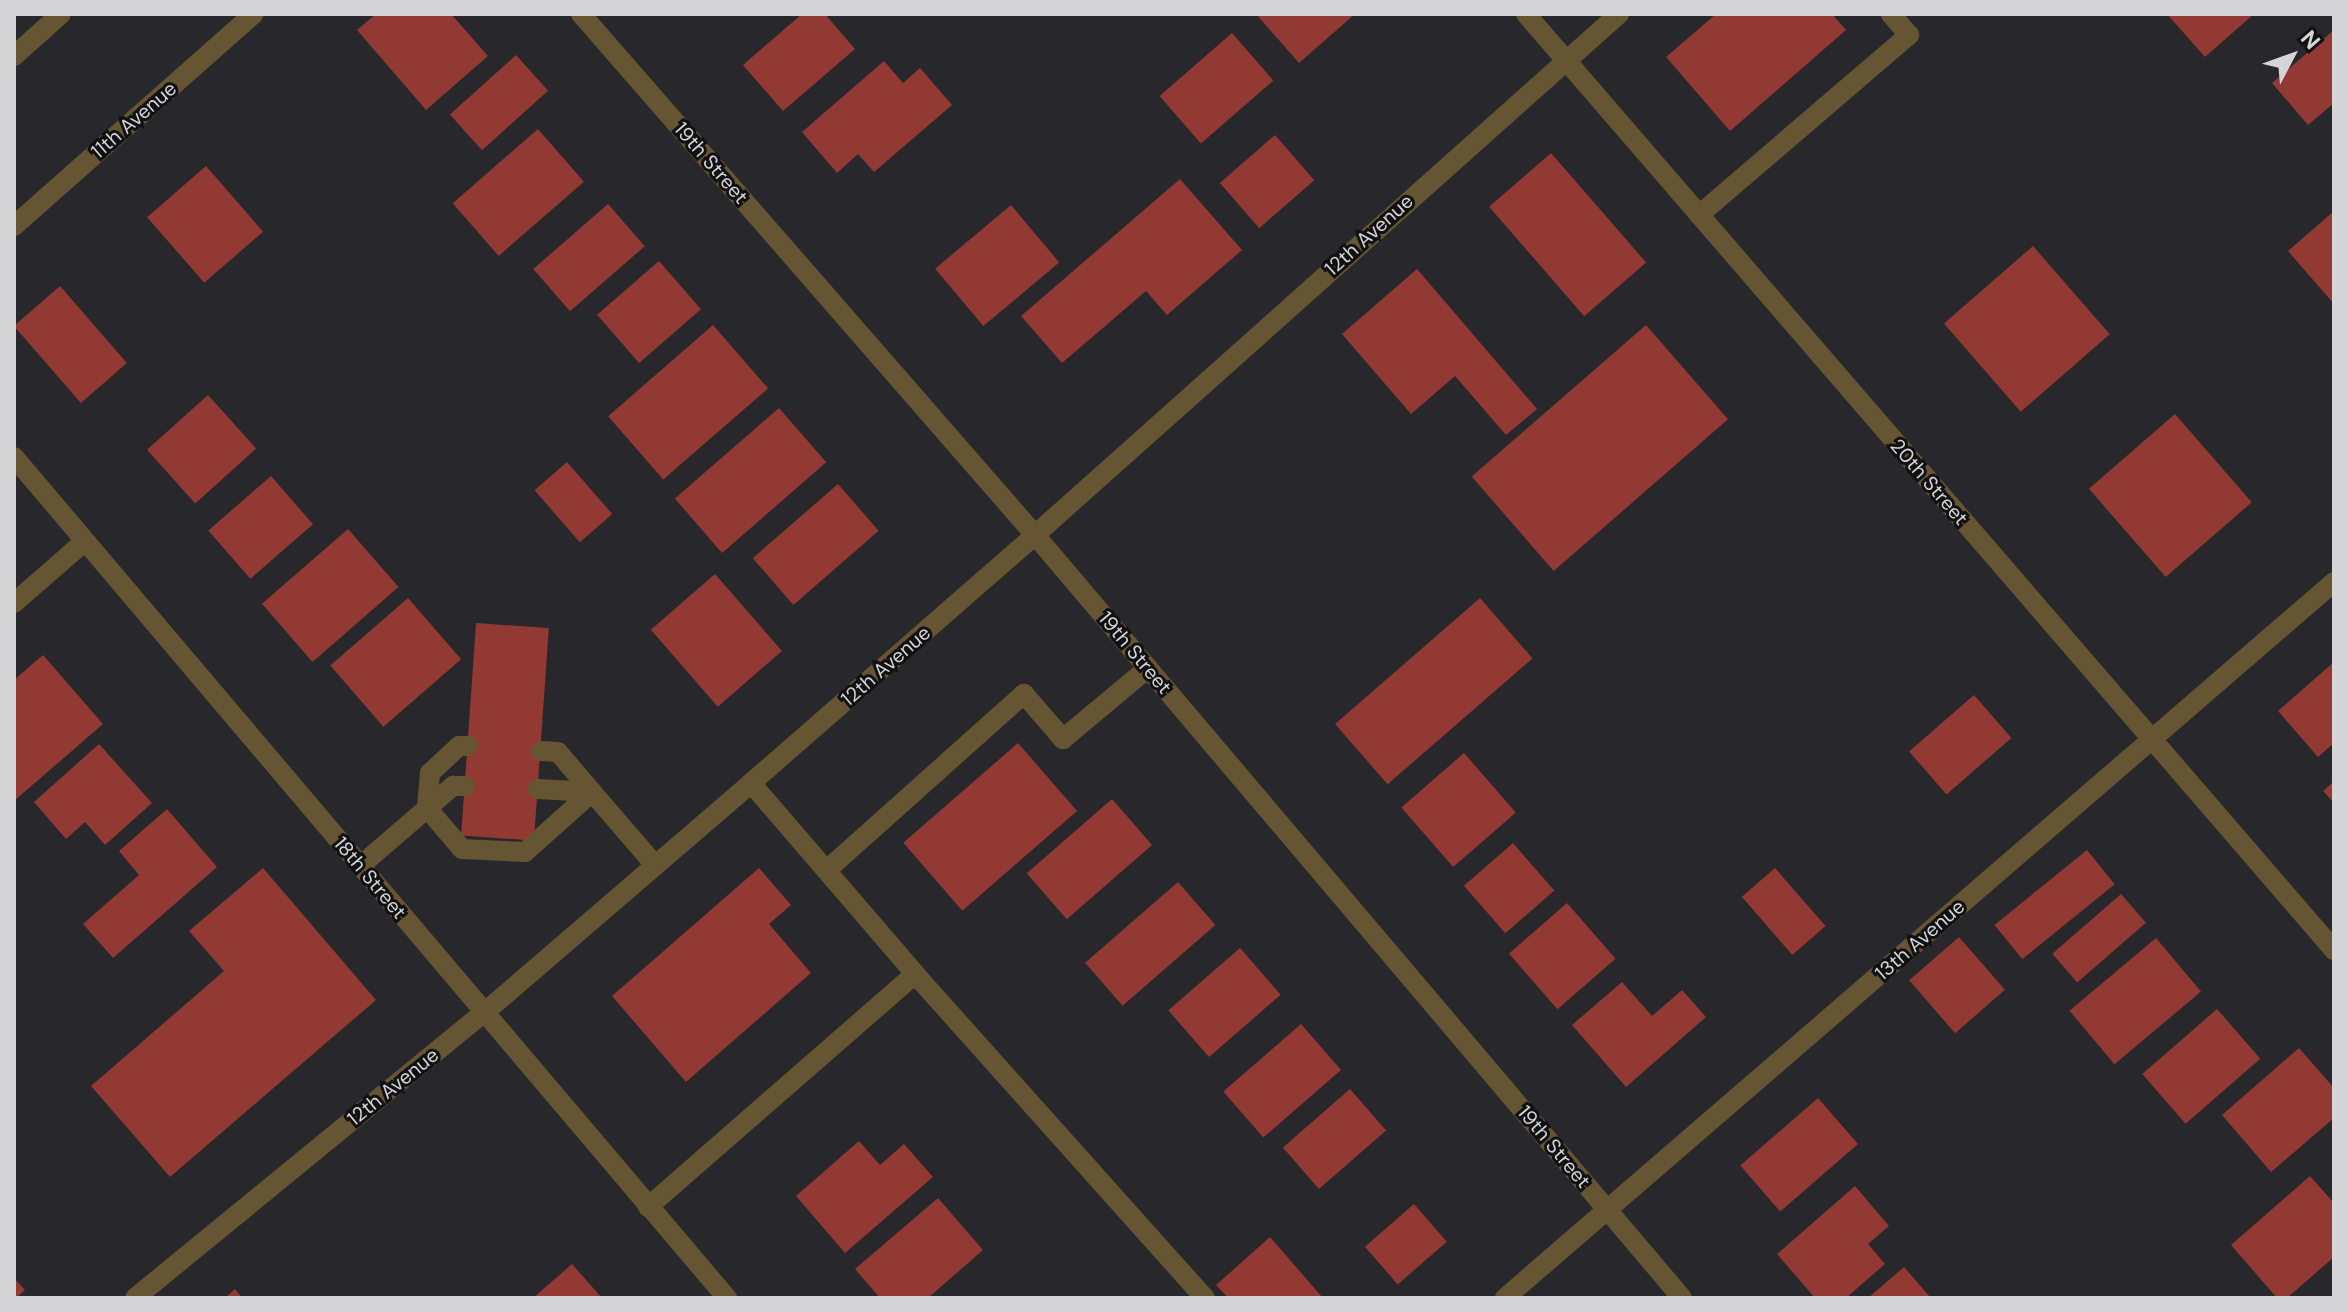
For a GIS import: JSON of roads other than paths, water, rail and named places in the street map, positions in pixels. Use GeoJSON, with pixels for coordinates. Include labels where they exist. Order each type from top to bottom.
{"type":"FeatureCollection","features":[{"type":"Feature","properties":{"kind":"street"},"geometry":{"type":"LineString","coordinates":[[14,56],[61,14]]}},
{"type":"Feature","properties":{"kind":"street","name":"11th Avenue"},"geometry":{"type":"LineString","coordinates":[[14,226],[254,14]]}},
{"type":"Feature","properties":{"kind":"street","name":"19th Street"},"geometry":{"type":"LineString","coordinates":[[581,14],[1035,535],[1682,1298]]}},
{"type":"Feature","properties":{"kind":"street","name":"20th Street"},"geometry":{"type":"LineString","coordinates":[[1526,14],[2334,950]]}},
{"type":"Feature","properties":{"kind":"street","name":"12th Avenue"},"geometry":{"type":"LineString","coordinates":[[135,1298],[485,1012],[751,783],[1035,535],[1619,14]]}},
{"type":"Feature","properties":{"kind":"street"},"geometry":{"type":"LineString","coordinates":[[1699,215],[1909,35],[1891,14]]}},
{"type":"Feature","properties":{"kind":"street","name":"18th Street"},"geometry":{"type":"LineString","coordinates":[[14,457],[727,1298]]}},
{"type":"Feature","properties":{"kind":"street"},"geometry":{"type":"LineString","coordinates":[[14,603],[85,541]]}},
{"type":"Feature","properties":{"kind":"street","name":"13th Avenue"},"geometry":{"type":"LineString","coordinates":[[1505,1298],[2334,582]]}},
{"type":"Feature","properties":{"kind":"street"},"geometry":{"type":"LineString","coordinates":[[828,869],[1024,694],[1063,739],[1148,668]]}},
{"type":"Feature","properties":{"kind":"street"},"geometry":{"type":"LineString","coordinates":[[468,746],[459,746],[430,773],[427,808],[462,849],[525,852],[592,792]]}},
{"type":"Feature","properties":{"kind":"street"},"geometry":{"type":"LineString","coordinates":[[541,751],[558,752],[655,865]]}},
{"type":"Feature","properties":{"kind":"street"},"geometry":{"type":"LineString","coordinates":[[751,783],[915,974],[1205,1298]]}},
{"type":"Feature","properties":{"kind":"street"},"geometry":{"type":"LineString","coordinates":[[360,866],[453,786],[465,786]]}},
{"type":"Feature","properties":{"kind":"street"},"geometry":{"type":"LineString","coordinates":[[538,789],[592,792]]}},
{"type":"Feature","properties":{"kind":"street"},"geometry":{"type":"LineString","coordinates":[[648,1207],[915,974]]}}]}
